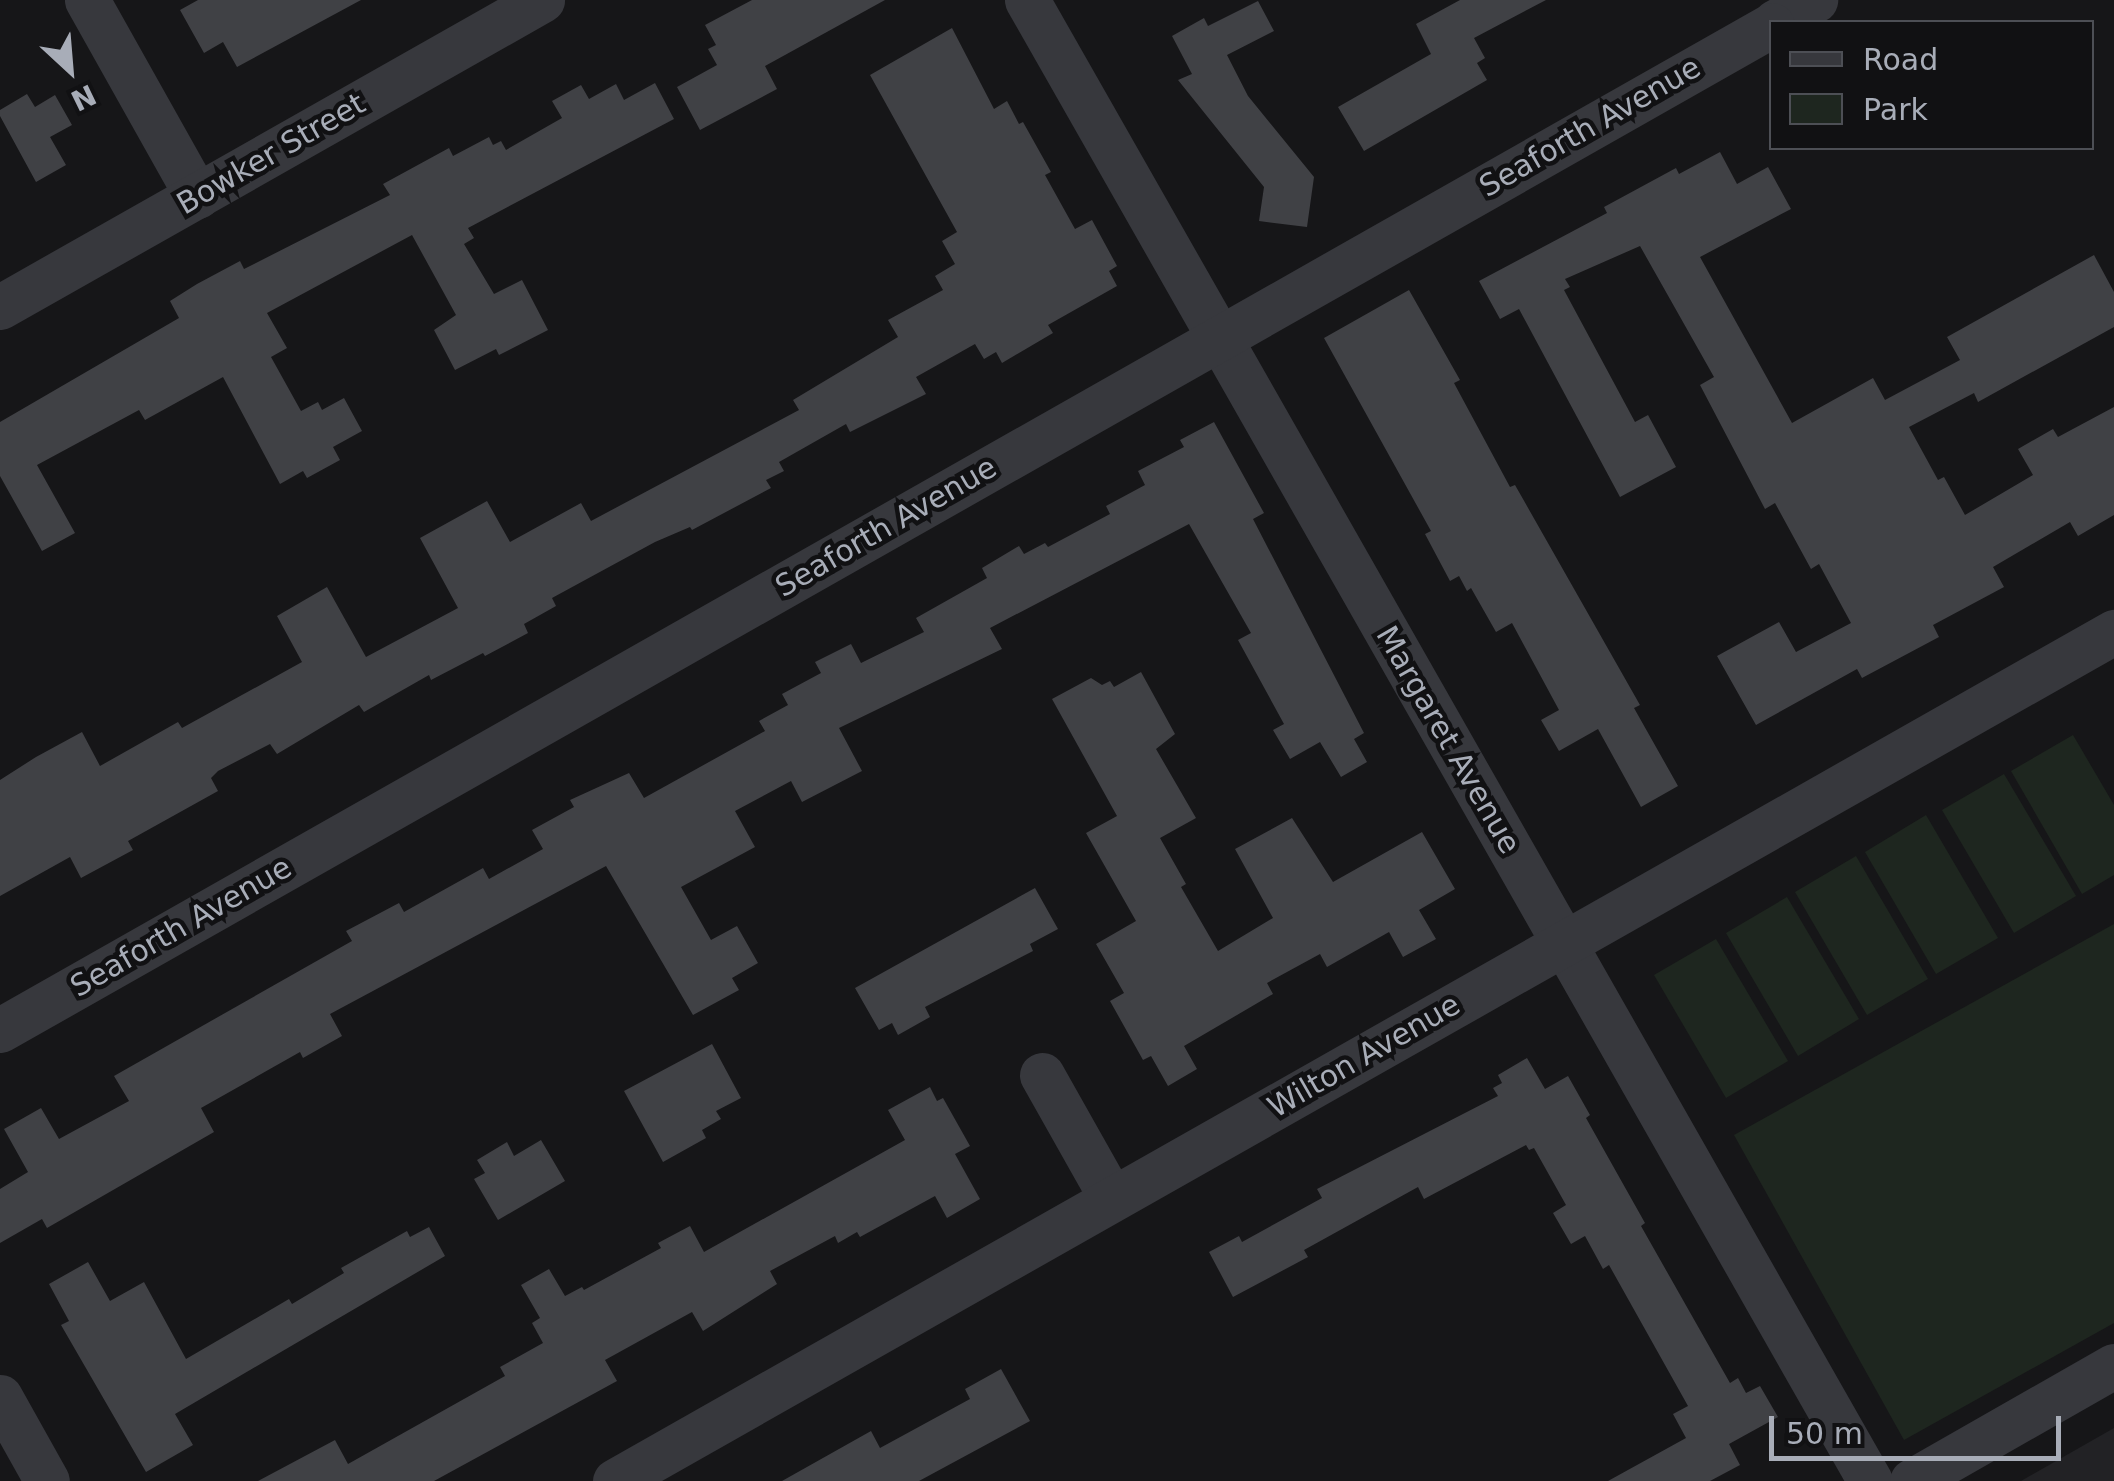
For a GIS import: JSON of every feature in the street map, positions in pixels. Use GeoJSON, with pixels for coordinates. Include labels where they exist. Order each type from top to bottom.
{"type":"FeatureCollection","features":[{"type":"Feature","properties":{"kind":"street"},"geometry":{"type":"LineString","coordinates":[[87,0],[197,196]]}},
{"type":"Feature","properties":{"kind":"street","name":"Bowker Street"},"geometry":{"type":"LineString","coordinates":[[0,307],[542,0]]}},
{"type":"Feature","properties":{"kind":"street","name":"Margaret Avenue"},"geometry":{"type":"LineString","coordinates":[[1027,0],[1870,1481]]}},
{"type":"Feature","properties":{"kind":"street","name":"Seaforth Avenue"},"geometry":{"type":"LineString","coordinates":[[1780,20],[1815,0]]}},
{"type":"Feature","properties":{"kind":"street","name":"Seaforth Avenue"},"geometry":{"type":"LineString","coordinates":[[0,1030],[1769,26]]}},
{"type":"Feature","properties":{"kind":"street","name":"Wilton Avenue"},"geometry":{"type":"LineString","coordinates":[[615,1481],[2114,632]]}},
{"type":"Feature","properties":{"kind":"street"},"geometry":{"type":"LineString","coordinates":[[1042,1075],[1112,1199]]}},
{"type":"Feature","properties":{"kind":"street"},"geometry":{"type":"LineString","coordinates":[[1912,1481],[2114,1366]]}},
{"type":"Feature","properties":{"kind":"street"},"geometry":{"type":"LineString","coordinates":[[0,1398],[47,1481]]}},
{"type":"Feature","properties":{"kind":"shaded area"},"geometry":{"type":"Polygon","coordinates":[[[2114,1428],[2114,1481],[2021,1481],[2114,1428]]]}},
{"type":"Feature","properties":{"kind":"green space"},"geometry":{"type":"Polygon","coordinates":[[[2073,735],[2114,805],[2114,875],[2082,894],[2011,771],[2073,735]]]}},
{"type":"Feature","properties":{"kind":"green space"},"geometry":{"type":"Polygon","coordinates":[[[2004,774],[2076,896],[2014,933],[1942,810],[2004,774]]]}},
{"type":"Feature","properties":{"kind":"green space"},"geometry":{"type":"Polygon","coordinates":[[[1926,815],[1998,938],[1936,974],[1865,852],[1926,815]]]}},
{"type":"Feature","properties":{"kind":"green space"},"geometry":{"type":"Polygon","coordinates":[[[1856,856],[1928,979],[1867,1015],[1795,892],[1856,856]]]}},
{"type":"Feature","properties":{"kind":"green space"},"geometry":{"type":"Polygon","coordinates":[[[1787,897],[1859,1019],[1798,1056],[1726,933],[1787,897]]]}},
{"type":"Feature","properties":{"kind":"green space"},"geometry":{"type":"Polygon","coordinates":[[[2114,924],[2114,1323],[1904,1440],[1734,1135],[2114,924]]]}},
{"type":"Feature","properties":{"kind":"green space"},"geometry":{"type":"Polygon","coordinates":[[[1716,939],[1788,1061],[1726,1098],[1654,975],[1716,939]]]}},
{"type":"Feature","properties":{"kind":"building"},"geometry":{"type":"Polygon","coordinates":[[[198,0],[361,0],[237,67],[223,42],[204,53],[180,10],[198,0]]]}},
{"type":"Feature","properties":{"kind":"building"},"geometry":{"type":"Polygon","coordinates":[[[752,0],[885,0],[765,66],[777,89],[700,130],[677,87],[717,65],[708,49],[716,45],[705,25],[752,0]]]}},
{"type":"Feature","properties":{"kind":"building"},"geometry":{"type":"Polygon","coordinates":[[[1460,0],[1546,0],[1474,38],[1485,58],[1477,63],[1487,80],[1364,151],[1338,107],[1431,54],[1416,24],[1460,0]]]}},
{"type":"Feature","properties":{"kind":"building"},"geometry":{"type":"Polygon","coordinates":[[[1258,1],[1274,31],[1227,55],[1248,96],[1314,177],[1307,227],[1259,221],[1264,187],[1178,80],[1192,74],[1172,36],[1204,18],[1208,26],[1258,1]]]}},
{"type":"Feature","properties":{"kind":"building"},"geometry":{"type":"Polygon","coordinates":[[[952,28],[994,109],[1007,101],[1019,124],[1023,122],[1051,172],[1045,175],[1075,229],[1092,220],[1117,266],[1109,271],[1117,286],[1048,325],[1053,333],[1002,363],[996,352],[984,359],[975,344],[916,377],[926,394],[850,432],[846,424],[779,462],[784,471],[766,480],[771,488],[692,530],[690,527],[655,542],[552,598],[556,606],[524,624],[528,633],[431,680],[429,675],[364,712],[359,705],[277,754],[270,744],[218,771],[211,778],[218,791],[128,841],[133,850],[81,878],[70,857],[0,896],[0,780],[36,757],[82,732],[100,766],[178,722],[182,728],[302,662],[277,616],[327,587],[366,657],[458,608],[420,538],[487,501],[510,542],[581,503],[591,521],[799,410],[793,400],[898,337],[888,320],[943,290],[935,276],[955,264],[942,241],[957,232],[870,75],[952,28]]]}},
{"type":"Feature","properties":{"kind":"building"},"geometry":{"type":"Polygon","coordinates":[[[655,83],[674,119],[468,228],[474,238],[464,244],[494,294],[522,280],[548,330],[499,355],[496,349],[455,370],[434,330],[456,315],[412,235],[267,313],[287,348],[271,357],[301,411],[318,402],[322,410],[344,398],[362,431],[333,447],[340,460],[307,478],[303,471],[280,484],[223,377],[145,420],[139,410],[37,465],[75,533],[42,551],[0,476],[0,422],[179,318],[170,301],[197,284],[240,261],[244,269],[390,195],[383,184],[449,148],[453,156],[489,137],[493,145],[501,141],[506,150],[562,118],[552,101],[581,85],[589,99],[616,84],[624,100],[655,83]]]}},
{"type":"Feature","properties":{"kind":"building"},"geometry":{"type":"Polygon","coordinates":[[[27,94],[35,107],[55,95],[72,125],[50,137],[66,165],[36,182],[0,116],[0,110],[27,94]]]}},
{"type":"Feature","properties":{"kind":"building"},"geometry":{"type":"Polygon","coordinates":[[[1720,152],[1737,184],[1768,167],[1791,209],[1700,257],[1792,423],[1873,378],[1885,400],[1960,360],[1947,337],[2094,255],[2114,292],[2114,327],[1978,402],[1974,393],[1909,427],[1938,480],[1944,477],[1965,515],[2033,475],[2018,449],[2053,429],[2058,437],[2114,407],[2114,515],[2078,536],[2070,522],[1993,567],[2004,587],[1933,625],[1939,637],[1862,678],[1857,669],[1756,725],[1717,656],[1779,622],[1796,652],[1851,623],[1819,564],[1811,569],[1775,503],[1765,509],[1700,385],[1714,377],[1640,246],[1565,279],[1570,287],[1564,290],[1635,422],[1648,415],[1676,467],[1620,497],[1519,309],[1500,319],[1479,281],[1607,213],[1604,207],[1676,168],[1679,174],[1720,152]]]}},
{"type":"Feature","properties":{"kind":"building"},"geometry":{"type":"Polygon","coordinates":[[[1409,290],[1460,380],[1454,383],[1510,487],[1515,485],[1640,705],[1634,708],[1678,786],[1641,807],[1598,729],[1559,751],[1541,720],[1559,710],[1512,623],[1496,632],[1471,588],[1467,591],[1459,576],[1450,581],[1425,534],[1431,531],[1324,338],[1409,290]]]}},
{"type":"Feature","properties":{"kind":"building"},"geometry":{"type":"Polygon","coordinates":[[[1214,422],[1264,513],[1253,519],[1364,733],[1354,739],[1367,762],[1341,777],[1320,742],[1290,759],[1273,730],[1284,724],[1238,640],[1251,633],[1189,524],[990,628],[1002,649],[839,728],[862,771],[802,802],[791,781],[735,811],[755,847],[681,887],[711,940],[737,926],[758,963],[732,978],[739,990],[693,1015],[606,866],[330,1014],[342,1036],[303,1058],[300,1052],[201,1108],[214,1132],[47,1228],[42,1219],[0,1243],[0,1189],[28,1172],[4,1129],[41,1108],[59,1139],[129,1101],[114,1076],[352,941],[346,931],[399,903],[404,912],[483,868],[489,879],[543,849],[532,830],[574,807],[570,800],[629,773],[644,798],[765,731],[759,721],[788,705],[782,694],[821,673],[815,662],[851,644],[861,663],[924,632],[916,618],[987,578],[982,568],[1019,546],[1024,554],[1045,543],[1048,547],[1110,514],[1106,506],[1145,485],[1138,471],[1184,447],[1180,440],[1214,422]]]}},
{"type":"Feature","properties":{"kind":"building"},"geometry":{"type":"Polygon","coordinates":[[[1141,672],[1175,734],[1156,749],[1196,818],[1160,838],[1186,884],[1181,887],[1218,951],[1273,918],[1235,849],[1292,818],[1333,882],[1422,832],[1455,889],[1419,910],[1436,939],[1403,957],[1389,932],[1327,967],[1320,954],[1267,983],[1273,994],[1184,1046],[1197,1069],[1168,1086],[1151,1056],[1143,1060],[1110,1001],[1124,993],[1096,944],[1136,921],[1086,833],[1117,816],[1052,699],[1091,678],[1102,685],[1110,681],[1114,687],[1141,672]]]}},
{"type":"Feature","properties":{"kind":"building"},"geometry":{"type":"Polygon","coordinates":[[[1035,888],[1058,929],[1030,944],[1033,951],[925,1007],[930,1017],[898,1035],[892,1023],[879,1030],[855,988],[1035,888]]]}},
{"type":"Feature","properties":{"kind":"building"},"geometry":{"type":"Polygon","coordinates":[[[712,1044],[741,1098],[716,1111],[721,1119],[702,1130],[706,1138],[663,1162],[624,1091],[712,1044]]]}},
{"type":"Feature","properties":{"kind":"building"},"geometry":{"type":"Polygon","coordinates":[[[1527,1058],[1545,1089],[1568,1076],[1590,1115],[1586,1118],[1645,1223],[1641,1226],[1730,1383],[1738,1378],[1746,1393],[1760,1386],[1778,1417],[1729,1444],[1740,1465],[1710,1481],[1608,1481],[1686,1438],[1673,1414],[1688,1406],[1609,1265],[1603,1269],[1585,1236],[1571,1244],[1553,1213],[1566,1205],[1534,1148],[1529,1150],[1526,1145],[1424,1199],[1418,1187],[1304,1250],[1308,1257],[1233,1297],[1209,1252],[1239,1236],[1242,1242],[1322,1198],[1317,1189],[1498,1096],[1493,1088],[1502,1083],[1498,1075],[1527,1058]]]}},
{"type":"Feature","properties":{"kind":"building"},"geometry":{"type":"Polygon","coordinates":[[[930,1087],[937,1101],[943,1098],[970,1146],[955,1154],[980,1199],[947,1218],[935,1196],[860,1237],[857,1232],[838,1243],[835,1236],[770,1271],[777,1284],[703,1331],[692,1312],[605,1360],[617,1381],[434,1481],[258,1481],[335,1440],[348,1464],[505,1376],[500,1367],[543,1343],[532,1323],[540,1318],[521,1285],[549,1269],[565,1296],[582,1287],[584,1290],[661,1248],[658,1243],[690,1226],[704,1252],[905,1140],[888,1110],[930,1087]]]}},
{"type":"Feature","properties":{"kind":"building"},"geometry":{"type":"Polygon","coordinates":[[[541,1140],[565,1181],[498,1220],[474,1179],[485,1173],[477,1160],[507,1142],[514,1156],[541,1140]]]}},
{"type":"Feature","properties":{"kind":"building"},"geometry":{"type":"Polygon","coordinates":[[[429,1227],[445,1256],[175,1414],[193,1445],[146,1472],[61,1325],[69,1321],[49,1284],[88,1262],[110,1301],[144,1282],[186,1359],[289,1299],[292,1304],[344,1273],[341,1268],[407,1231],[410,1237],[429,1227]]]}},
{"type":"Feature","properties":{"kind":"building"},"geometry":{"type":"Polygon","coordinates":[[[1001,1369],[1030,1421],[919,1481],[782,1481],[871,1431],[880,1448],[970,1399],[965,1389],[1001,1369]]]}}]}
